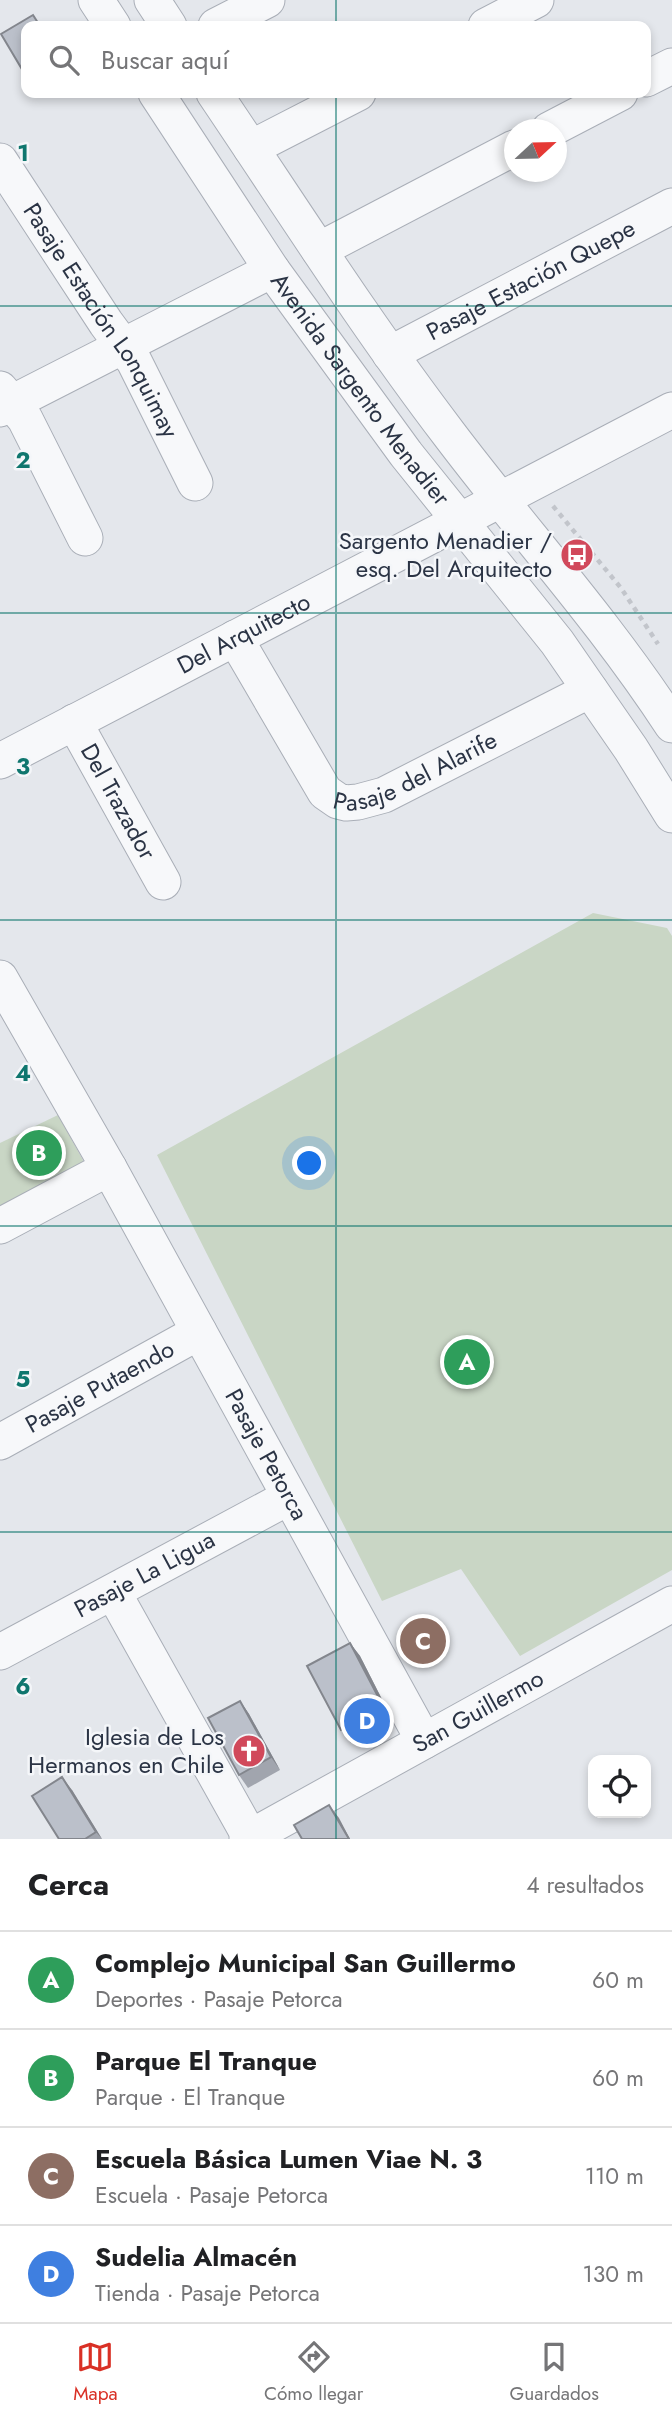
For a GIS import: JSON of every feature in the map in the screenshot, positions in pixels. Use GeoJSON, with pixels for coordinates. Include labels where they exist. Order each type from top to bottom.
{"type":"FeatureCollection","features":[{"type":"Feature","properties":{"kind":"street"},"geometry":{"type":"LineString","coordinates":[[96,0],[110,21]]}},
{"type":"Feature","properties":{"kind":"street"},"geometry":{"type":"LineString","coordinates":[[152,0],[166,21]]}},
{"type":"Feature","properties":{"kind":"street"},"geometry":{"type":"LineString","coordinates":[[225,21],[267,0]]}},
{"type":"Feature","properties":{"kind":"street"},"geometry":{"type":"LineString","coordinates":[[496,21],[536,0]]}},
{"type":"Feature","properties":{"kind":"street"},"geometry":{"type":"LineString","coordinates":[[651,76],[672,66]]}},
{"type":"Feature","properties":{"kind":"street","name":"Avenida Sargento Menadier"},"geometry":{"type":"LineString","coordinates":[[159,98],[272,270],[406,454],[526,602],[631,749],[672,815]]}},
{"type":"Feature","properties":{"kind":"street","name":"Avenida Sargento Menadier"},"geometry":{"type":"LineString","coordinates":[[217,98],[390,354],[450,436],[596,617],[672,725]]}},
{"type":"Feature","properties":{"kind":"street"},"geometry":{"type":"LineString","coordinates":[[251,148],[348,98]]}},
{"type":"Feature","properties":{"kind":"street"},"geometry":{"type":"LineString","coordinates":[[567,121],[610,98]]}},
{"type":"Feature","properties":{"kind":"street"},"geometry":{"type":"LineString","coordinates":[[319,250],[504,153]]}},
{"type":"Feature","properties":{"kind":"street","name":"Pasaje Estación Lonquimay"},"geometry":{"type":"LineString","coordinates":[[0,161],[134,361],[195,483]]}},
{"type":"Feature","properties":{"kind":"street","name":"Pasaje Estación Quepe"},"geometry":{"type":"LineString","coordinates":[[390,354],[672,206]]}},
{"type":"Feature","properties":{"kind":"street"},"geometry":{"type":"LineString","coordinates":[[85,538],[25,419],[4,401],[123,346],[272,270]]}},
{"type":"Feature","properties":{"kind":"street","name":"Del Arquitecto"},"geometry":{"type":"LineString","coordinates":[[0,761],[672,410]]}},
{"type":"Feature","properties":{"kind":"street","name":"Pasaje del Alarife"},"geometry":{"type":"LineString","coordinates":[[235,638],[325,792],[338,802],[358,802],[398,789],[590,690]]}},
{"type":"Feature","properties":{"kind":"street","name":"Del Trazador"},"geometry":{"type":"LineString","coordinates":[[74,723],[163,882]]}},
{"type":"Feature","properties":{"kind":"street","name":"Pasaje Petorca"},"geometry":{"type":"LineString","coordinates":[[0,978],[108,1168],[424,1741]]}},
{"type":"Feature","properties":{"kind":"street"},"geometry":{"type":"LineString","coordinates":[[0,1226],[108,1168]]}},
{"type":"Feature","properties":{"kind":"street","name":"Pasaje Putaendo"},"geometry":{"type":"LineString","coordinates":[[0,1442],[199,1332]]}},
{"type":"Feature","properties":{"kind":"street","name":"Pasaje La Ligua"},"geometry":{"type":"LineString","coordinates":[[0,1652],[289,1497]]}},
{"type":"Feature","properties":{"kind":"street"},"geometry":{"type":"LineString","coordinates":[[113,1592],[248,1838]]}},
{"type":"Feature","properties":{"kind":"street","name":"San Guillermo"},"geometry":{"type":"LineString","coordinates":[[248,1838],[672,1604]]}},
{"type":"Feature","properties":{"kind":"path"},"geometry":{"type":"LineString","coordinates":[[534,482],[621,588],[665,654]]}},
{"type":"Feature","properties":{"kind":"green space"},"geometry":{"type":"Polygon","coordinates":[[[593,913],[667,928],[672,936],[672,1570],[520,1656],[461,1569],[382,1601],[157,1155],[593,913]]]}},
{"type":"Feature","properties":{"kind":"green space"},"geometry":{"type":"Polygon","coordinates":[[[58,1115],[84,1162],[0,1207],[0,1143],[58,1115]]]}},
{"type":"Feature","properties":{"kind":"building"},"geometry":{"type":"Polygon","coordinates":[[[33,15],[37,21],[23,21],[33,15]]]}},
{"type":"Feature","properties":{"kind":"building"},"geometry":{"type":"Polygon","coordinates":[[[21,22],[21,68],[1,34],[21,22]]]}},
{"type":"Feature","properties":{"kind":"building"},"geometry":{"type":"Polygon","coordinates":[[[350,1643],[384,1708],[341,1730],[307,1666],[350,1643]]]}},
{"type":"Feature","properties":{"kind":"building","name":"Iglesia de Los Hermanos en Chile"},"geometry":{"type":"Polygon","coordinates":[[[240,1701],[271,1757],[239,1775],[208,1718],[240,1701]]]}},
{"type":"Feature","properties":{"kind":"building"},"geometry":{"type":"Polygon","coordinates":[[[62,1777],[96,1832],[85,1839],[59,1839],[32,1796],[62,1777]]]}},
{"type":"Feature","properties":{"kind":"building"},"geometry":{"type":"Polygon","coordinates":[[[329,1805],[349,1839],[302,1839],[294,1825],[329,1805]]]}},
{"type":"Feature","properties":{"kind":"place","name":"Sargento Menadier / esq. Del Arquitecto"},"geometry":{"type":"Point","coordinates":[577,555]}},
{"type":"Feature","properties":{"kind":"place","name":"Parque El Tranque"},"geometry":{"type":"Point","coordinates":[39,1153]}},
{"type":"Feature","properties":{"kind":"place","name":"Complejo Municipal San Guillermo"},"geometry":{"type":"Point","coordinates":[467,1362]}},
{"type":"Feature","properties":{"kind":"place","name":"Escuela Básica Lumen Viae N. 3"},"geometry":{"type":"Point","coordinates":[423,1641]}},
{"type":"Feature","properties":{"kind":"place","name":"Sudelia Almacén"},"geometry":{"type":"Point","coordinates":[367,1721]}},
{"type":"Feature","properties":{"kind":"place","name":"Iglesia de Los Hermanos en Chile"},"geometry":{"type":"Point","coordinates":[249,1751]}}]}
